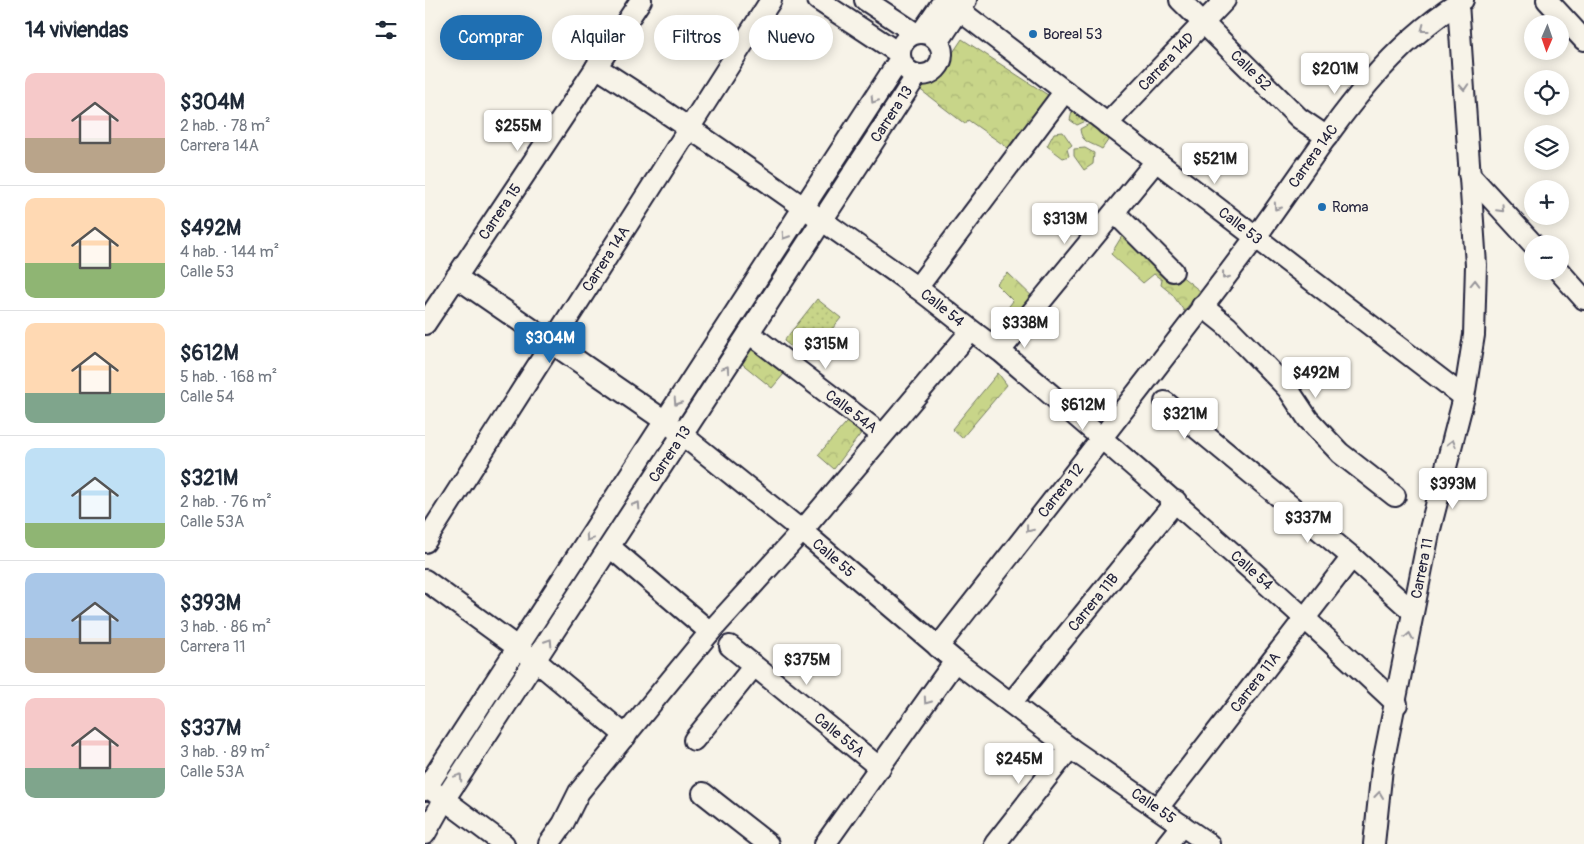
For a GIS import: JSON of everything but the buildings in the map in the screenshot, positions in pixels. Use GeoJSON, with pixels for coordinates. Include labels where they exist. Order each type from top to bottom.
{"type":"FeatureCollection","features":[{"type":"Feature","properties":{"kind":"street","name":"Carrera 15"},"geometry":{"type":"LineString","coordinates":[[425,324],[641,0]]}},
{"type":"Feature","properties":{"kind":"street","name":"Carrera 14A"},"geometry":{"type":"LineString","coordinates":[[425,542],[771,0]]}},
{"type":"Feature","properties":{"kind":"street"},"geometry":{"type":"LineString","coordinates":[[819,0],[900,56],[910,72],[917,75],[932,73],[941,62],[943,55],[925,36],[865,0]]}},
{"type":"Feature","properties":{"kind":"street","name":"Calle 52"},"geometry":{"type":"LineString","coordinates":[[1181,0],[1299,118],[1327,137]]}},
{"type":"Feature","properties":{"kind":"street","name":"Carrera 14D"},"geometry":{"type":"LineString","coordinates":[[1107,124],[1225,0]]}},
{"type":"Feature","properties":{"kind":"street"},"geometry":{"type":"LineString","coordinates":[[1547,0],[1584,40]]}},
{"type":"Feature","properties":{"kind":"street"},"geometry":{"type":"LineString","coordinates":[[900,56],[904,42],[925,36],[954,2]]}},
{"type":"Feature","properties":{"kind":"street","name":"Calle 53"},"geometry":{"type":"LineString","coordinates":[[954,2],[1107,124],[1463,397]]}},
{"type":"Feature","properties":{"kind":"street","name":"Carrera 14C"},"geometry":{"type":"LineString","coordinates":[[1255,238],[1347,107],[1378,70],[1408,41],[1461,2]]}},
{"type":"Feature","properties":{"kind":"street","name":"Carrera 11"},"geometry":{"type":"LineString","coordinates":[[1374,844],[1382,768],[1397,704],[1429,533],[1463,397],[1474,335],[1475,265],[1461,2]]}},
{"type":"Feature","properties":{"kind":"street","name":"Carrera 13"},"geometry":{"type":"LineString","coordinates":[[426,787],[900,56]]}},
{"type":"Feature","properties":{"kind":"street","name":"Calle 54"},"geometry":{"type":"LineString","coordinates":[[596,67],[690,127],[804,206],[917,288],[970,332],[1000,351],[1176,501],[1306,618],[1397,704]]}},
{"type":"Feature","properties":{"kind":"street","name":"Carrera 13"},"geometry":{"type":"LineString","coordinates":[[425,834],[444,800],[917,75]]}},
{"type":"Feature","properties":{"kind":"street"},"geometry":{"type":"LineString","coordinates":[[917,288],[1065,91]]}},
{"type":"Feature","properties":{"kind":"street"},"geometry":{"type":"LineString","coordinates":[[1000,351],[1156,161]]}},
{"type":"Feature","properties":{"kind":"street"},"geometry":{"type":"LineString","coordinates":[[1469,174],[1525,235]]}},
{"type":"Feature","properties":{"kind":"street"},"geometry":{"type":"LineString","coordinates":[[1115,212],[1173,271]]}},
{"type":"Feature","properties":{"kind":"street","name":"Carrera 12"},"geometry":{"type":"LineString","coordinates":[[938,647],[1255,238]]}},
{"type":"Feature","properties":{"kind":"street","name":"Calle 55"},"geometry":{"type":"LineString","coordinates":[[456,277],[665,421],[802,531],[955,661],[1070,748],[1209,844]]}},
{"type":"Feature","properties":{"kind":"street"},"geometry":{"type":"LineString","coordinates":[[1567,280],[1584,299]]}},
{"type":"Feature","properties":{"kind":"street"},"geometry":{"type":"LineString","coordinates":[[1202,306],[1227,326],[1288,389],[1308,419],[1340,453],[1395,496]]}},
{"type":"Feature","properties":{"kind":"street"},"geometry":{"type":"LineString","coordinates":[[549,844],[563,824],[579,792],[711,632],[802,531],[881,434],[970,332]]}},
{"type":"Feature","properties":{"kind":"street","name":"Calle 54A"},"geometry":{"type":"LineString","coordinates":[[749,333],[881,434]]}},
{"type":"Feature","properties":{"kind":"street"},"geometry":{"type":"LineString","coordinates":[[1165,402],[1352,557],[1413,612]]}},
{"type":"Feature","properties":{"kind":"street","name":"Carrera 11B"},"geometry":{"type":"LineString","coordinates":[[1011,703],[1176,501]]}},
{"type":"Feature","properties":{"kind":"street"},"geometry":{"type":"LineString","coordinates":[[610,548],[711,632]]}},
{"type":"Feature","properties":{"kind":"street","name":"Carrera 11A"},"geometry":{"type":"LineString","coordinates":[[1158,808],[1352,557]]}},
{"type":"Feature","properties":{"kind":"street"},"geometry":{"type":"LineString","coordinates":[[425,580],[518,647],[626,736]]}},
{"type":"Feature","properties":{"kind":"street","name":"Calle 55A"},"geometry":{"type":"LineString","coordinates":[[730,646],[880,768]]}},
{"type":"Feature","properties":{"kind":"street"},"geometry":{"type":"LineString","coordinates":[[835,840],[880,768],[955,661]]}},
{"type":"Feature","properties":{"kind":"street"},"geometry":{"type":"LineString","coordinates":[[694,740],[754,666]]}},
{"type":"Feature","properties":{"kind":"street"},"geometry":{"type":"LineString","coordinates":[[995,844],[1070,748]]}},
{"type":"Feature","properties":{"kind":"street"},"geometry":{"type":"LineString","coordinates":[[426,787],[504,844]]}},
{"type":"Feature","properties":{"kind":"street"},"geometry":{"type":"LineString","coordinates":[[703,793],[769,844]]}},
{"type":"Feature","properties":{"kind":"street"},"geometry":{"type":"LineString","coordinates":[[1167,844],[1182,825]]}},
{"type":"Feature","properties":{"kind":"green space"},"geometry":{"type":"Polygon","coordinates":[[[962,39],[1057,101],[1018,155],[968,120],[965,124],[918,88],[940,72],[962,39]]]}},
{"type":"Feature","properties":{"kind":"green space"},"geometry":{"type":"Polygon","coordinates":[[[1078,111],[1086,121],[1077,125],[1070,120],[1072,112],[1078,111]]]}},
{"type":"Feature","properties":{"kind":"green space"},"geometry":{"type":"Polygon","coordinates":[[[1091,123],[1111,136],[1102,149],[1082,137],[1080,129],[1091,123]]]}},
{"type":"Feature","properties":{"kind":"green space"},"geometry":{"type":"Polygon","coordinates":[[[1063,132],[1072,145],[1067,149],[1069,156],[1063,158],[1047,146],[1054,133],[1063,132]]]}},
{"type":"Feature","properties":{"kind":"green space"},"geometry":{"type":"Polygon","coordinates":[[[1085,148],[1094,153],[1093,164],[1084,170],[1074,156],[1074,149],[1085,148]]]}},
{"type":"Feature","properties":{"kind":"green space"},"geometry":{"type":"Polygon","coordinates":[[[1125,231],[1200,291],[1184,311],[1172,294],[1161,285],[1162,280],[1154,274],[1143,283],[1111,254],[1125,231]]]}},
{"type":"Feature","properties":{"kind":"green space"},"geometry":{"type":"Polygon","coordinates":[[[1008,273],[1042,306],[1002,357],[984,339],[1013,301],[996,284],[1008,273]]]}},
{"type":"Feature","properties":{"kind":"green space"},"geometry":{"type":"Polygon","coordinates":[[[817,299],[841,318],[807,360],[784,341],[817,299]]]}},
{"type":"Feature","properties":{"kind":"green space"},"geometry":{"type":"Polygon","coordinates":[[[754,340],[789,368],[772,388],[740,362],[754,340]]]}},
{"type":"Feature","properties":{"kind":"green space"},"geometry":{"type":"Polygon","coordinates":[[[998,373],[1007,385],[962,438],[952,429],[998,373]]]}},
{"type":"Feature","properties":{"kind":"green space"},"geometry":{"type":"Polygon","coordinates":[[[852,416],[865,428],[834,469],[818,455],[852,416]]]}},
{"type":"Feature","properties":{"kind":"place","name":"Boreal 53"},"geometry":{"type":"Point","coordinates":[1033,34]}},
{"type":"Feature","properties":{"kind":"place","name":"Roma"},"geometry":{"type":"Point","coordinates":[1322,207]}}]}
